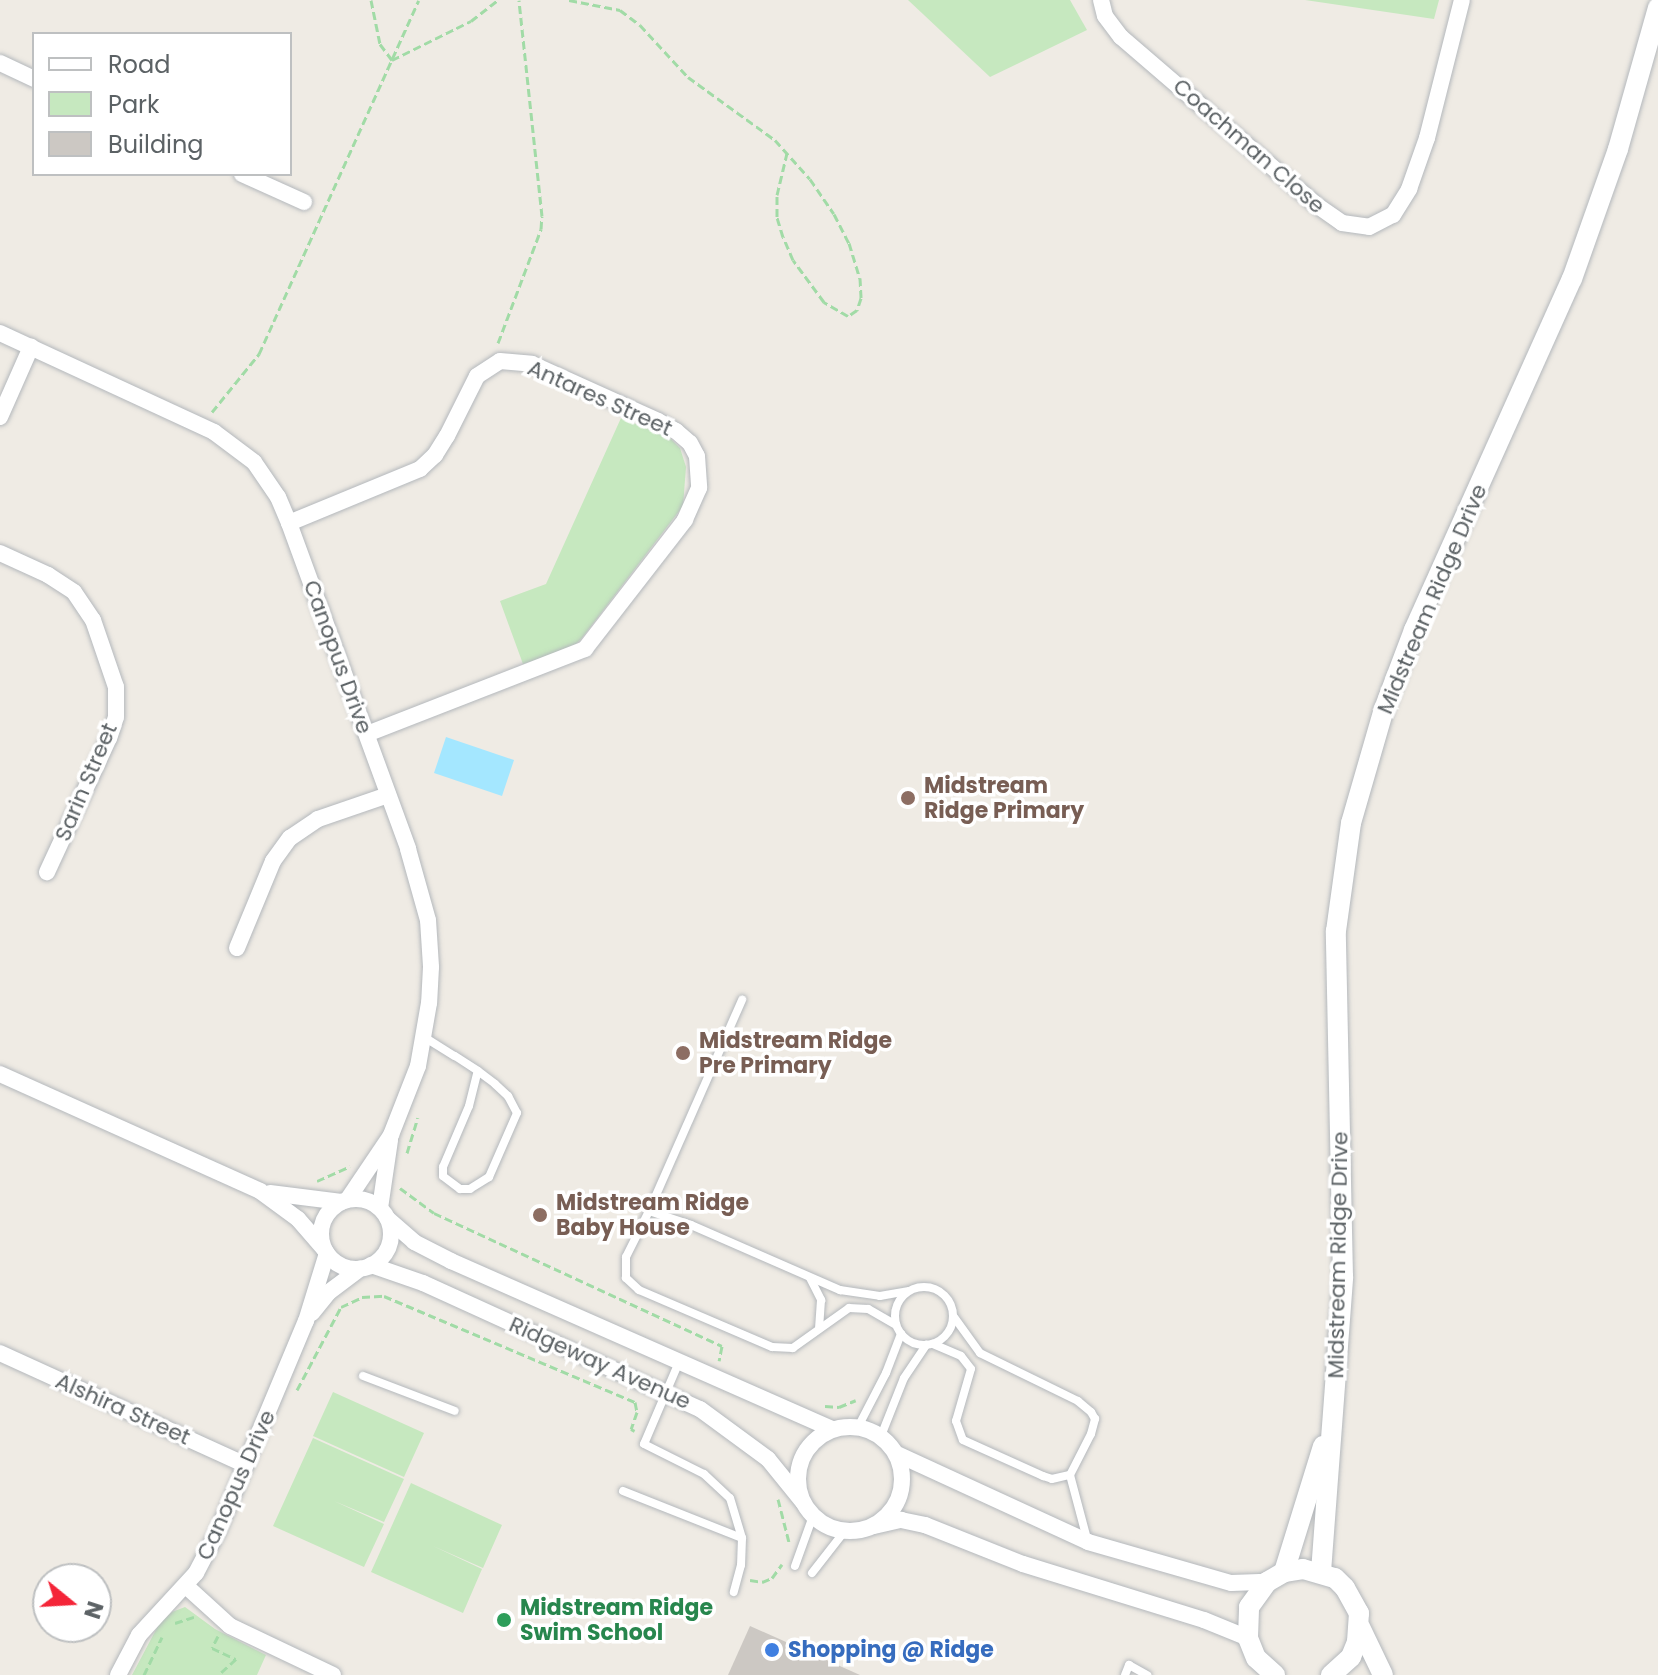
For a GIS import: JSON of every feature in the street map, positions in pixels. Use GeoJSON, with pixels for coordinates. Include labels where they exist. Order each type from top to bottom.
{"type":"FeatureCollection","features":[{"type":"Feature","properties":{"kind":"street","name":"Coachman Close"},"geometry":{"type":"LineString","coordinates":[[1101,0],[1105,16],[1121,37],[1315,204],[1342,223],[1369,227],[1393,215],[1409,189],[1427,138],[1462,0]]}},
{"type":"Feature","properties":{"kind":"street","name":"Midstream Ridge Drive"},"geometry":{"type":"LineString","coordinates":[[1321,1572],[1343,1277],[1336,931],[1351,823],[1384,709],[1414,630],[1572,279],[1618,149],[1658,8]]}},
{"type":"Feature","properties":{"kind":"street"},"geometry":{"type":"LineString","coordinates":[[0,63],[32,78]]}},
{"type":"Feature","properties":{"kind":"street"},"geometry":{"type":"LineString","coordinates":[[246,176],[304,202]]}},
{"type":"Feature","properties":{"kind":"street","name":"Canopus Drive"},"geometry":{"type":"LineString","coordinates":[[0,333],[202,424],[254,462],[278,497],[289,523],[419,880],[428,920],[431,967],[418,1066],[391,1135],[344,1200]]}},
{"type":"Feature","properties":{"kind":"street"},"geometry":{"type":"LineString","coordinates":[[0,417],[31,347]]}},
{"type":"Feature","properties":{"kind":"street","name":"Antares Street"},"geometry":{"type":"LineString","coordinates":[[367,734],[585,649],[685,520],[699,488],[697,456],[690,443],[676,431],[532,364],[500,361],[489,365]]}},
{"type":"Feature","properties":{"kind":"street"},"geometry":{"type":"LineString","coordinates":[[289,523],[420,469],[435,455],[473,383],[489,365]]}},
{"type":"Feature","properties":{"kind":"street","name":"Sarin Street"},"geometry":{"type":"LineString","coordinates":[[0,553],[48,575],[74,592],[93,620],[116,687],[116,717],[109,738],[47,872]]}},
{"type":"Feature","properties":{"kind":"street"},"geometry":{"type":"LineString","coordinates":[[237,948],[273,861],[290,838],[318,819],[388,795]]}},
{"type":"Feature","properties":{"kind":"street"},"geometry":{"type":"LineString","coordinates":[[0,1074],[260,1191],[298,1219],[339,1265],[365,1267],[386,1251],[391,1230],[384,1214],[359,1198],[344,1200],[260,1191]]}},
{"type":"Feature","properties":{"kind":"street","name":"Canopus Drive"},"geometry":{"type":"LineString","coordinates":[[384,1214],[391,1135]]}},
{"type":"Feature","properties":{"kind":"street"},"geometry":{"type":"LineString","coordinates":[[325,1251],[321,1227],[332,1208],[344,1200]]}},
{"type":"Feature","properties":{"kind":"street","name":"Ridgeway Avenue"},"geometry":{"type":"LineString","coordinates":[[384,1214],[414,1242],[451,1261],[832,1429]]}},
{"type":"Feature","properties":{"kind":"street","name":"Canopus Drive"},"geometry":{"type":"LineString","coordinates":[[118,1675],[151,1619],[186,1586],[218,1531],[306,1321],[325,1251]]}},
{"type":"Feature","properties":{"kind":"street","name":"Canopus Drive"},"geometry":{"type":"LineString","coordinates":[[306,1321],[329,1292],[365,1267]]}},
{"type":"Feature","properties":{"kind":"street","name":"Ridgeway Avenue"},"geometry":{"type":"LineString","coordinates":[[365,1267],[423,1283],[700,1409],[768,1459],[808,1509]]}},
{"type":"Feature","properties":{"kind":"street","name":"Alshira Street"},"geometry":{"type":"LineString","coordinates":[[0,1353],[246,1465]]}},
{"type":"Feature","properties":{"kind":"street","name":"Midstream Ridge Drive"},"geometry":{"type":"LineString","coordinates":[[1248,1638],[1249,1607],[1275,1577],[1334,1408]]}},
{"type":"Feature","properties":{"kind":"street"},"geometry":{"type":"LineString","coordinates":[[1275,1675],[1255,1667],[1248,1638],[1204,1620],[1023,1564],[925,1525],[901,1520],[844,1532],[827,1527],[808,1509],[798,1485],[799,1468],[805,1451],[817,1438],[832,1429],[858,1427],[881,1436],[897,1454],[1088,1542],[1231,1583],[1275,1577],[1303,1569],[1321,1572],[1345,1588],[1359,1613],[1360,1627],[1351,1657],[1331,1675]]}},
{"type":"Feature","properties":{"kind":"street"},"geometry":{"type":"LineString","coordinates":[[874,1526],[888,1516],[900,1494],[902,1470],[897,1454]]}},
{"type":"Feature","properties":{"kind":"street"},"geometry":{"type":"LineString","coordinates":[[186,1586],[199,1610],[333,1675]]}},
{"type":"Feature","properties":{"kind":"street"},"geometry":{"type":"LineString","coordinates":[[1360,1627],[1383,1675]]}},
{"type":"Feature","properties":{"kind":"lane"},"geometry":{"type":"LineString","coordinates":[[742,1000],[649,1211],[632,1241],[624,1270],[626,1278],[639,1290],[772,1347],[793,1348],[841,1312],[859,1307],[876,1312],[908,1341],[961,1356],[971,1369],[956,1421],[963,1440],[1052,1479],[1070,1475]]}},
{"type":"Feature","properties":{"kind":"lane"},"geometry":{"type":"LineString","coordinates":[[424,1037],[478,1071],[508,1096],[517,1113],[489,1177],[470,1189],[460,1189],[443,1176],[443,1167],[469,1106],[478,1071]]}},
{"type":"Feature","properties":{"kind":"lane"},"geometry":{"type":"LineString","coordinates":[[649,1211],[691,1225],[809,1277],[864,1296],[918,1287],[939,1290],[947,1297],[954,1317],[980,1353],[1078,1401],[1091,1412],[1095,1419],[1091,1434],[1070,1475],[1088,1542]]}},
{"type":"Feature","properties":{"kind":"lane"},"geometry":{"type":"LineString","coordinates":[[809,1277],[821,1300],[819,1329]]}},
{"type":"Feature","properties":{"kind":"lane"},"geometry":{"type":"LineString","coordinates":[[858,1427],[886,1373],[898,1330],[895,1312],[908,1291]]}},
{"type":"Feature","properties":{"kind":"lane"},"geometry":{"type":"LineString","coordinates":[[881,1436],[904,1378],[929,1345],[943,1338],[954,1317]]}},
{"type":"Feature","properties":{"kind":"lane"},"geometry":{"type":"LineString","coordinates":[[679,1362],[644,1444],[704,1474],[730,1498],[742,1538],[741,1565],[734,1592]]}},
{"type":"Feature","properties":{"kind":"lane"},"geometry":{"type":"LineString","coordinates":[[363,1376],[455,1411]]}},
{"type":"Feature","properties":{"kind":"lane"},"geometry":{"type":"LineString","coordinates":[[623,1491],[742,1538]]}},
{"type":"Feature","properties":{"kind":"lane"},"geometry":{"type":"LineString","coordinates":[[795,1566],[808,1509]]}},
{"type":"Feature","properties":{"kind":"lane"},"geometry":{"type":"LineString","coordinates":[[812,1573],[844,1532]]}},
{"type":"Feature","properties":{"kind":"lane"},"geometry":{"type":"LineString","coordinates":[[1125,1675],[1129,1665],[1147,1675]]}},
{"type":"Feature","properties":{"kind":"path"},"geometry":{"type":"LineString","coordinates":[[371,0],[380,44],[392,60]]}},
{"type":"Feature","properties":{"kind":"path"},"geometry":{"type":"LineString","coordinates":[[202,424],[259,354],[419,0]]}},
{"type":"Feature","properties":{"kind":"path"},"geometry":{"type":"LineString","coordinates":[[392,60],[471,21],[498,0]]}},
{"type":"Feature","properties":{"kind":"path"},"geometry":{"type":"LineString","coordinates":[[489,365],[541,229],[519,0]]}},
{"type":"Feature","properties":{"kind":"path"},"geometry":{"type":"LineString","coordinates":[[569,0],[620,10],[640,25],[688,77],[707,93],[733,106],[787,153],[826,202],[849,243],[860,278],[861,298],[857,310],[848,316],[824,302],[793,260],[783,237],[777,217],[777,195],[787,153]]}},
{"type":"Feature","properties":{"kind":"path"},"geometry":{"type":"LineString","coordinates":[[405,1161],[421,1109]]}},
{"type":"Feature","properties":{"kind":"path"},"geometry":{"type":"LineString","coordinates":[[309,1184],[358,1159]]}},
{"type":"Feature","properties":{"kind":"path"},"geometry":{"type":"LineString","coordinates":[[402,1174],[400,1188],[434,1213],[722,1346],[724,1349],[714,1376]]}},
{"type":"Feature","properties":{"kind":"path"},"geometry":{"type":"LineString","coordinates":[[290,1401],[341,1307],[362,1297],[384,1296],[635,1402],[637,1412],[631,1429],[647,1437]]}},
{"type":"Feature","properties":{"kind":"path"},"geometry":{"type":"LineString","coordinates":[[821,1406],[839,1407],[857,1399]]}},
{"type":"Feature","properties":{"kind":"path"},"geometry":{"type":"LineString","coordinates":[[172,1624],[199,1610],[204,1623]]}},
{"type":"Feature","properties":{"kind":"path"},"geometry":{"type":"LineString","coordinates":[[211,1628],[219,1634],[212,1648],[236,1659],[218,1675]]}},
{"type":"Feature","properties":{"kind":"path"},"geometry":{"type":"LineString","coordinates":[[144,1675],[165,1630]]}},
{"type":"Feature","properties":{"kind":"green space"},"geometry":{"type":"Polygon","coordinates":[[[908,0],[1070,0],[1087,30],[990,77],[908,0]]]}},
{"type":"Feature","properties":{"kind":"green space"},"geometry":{"type":"Polygon","coordinates":[[[1305,0],[1439,0],[1434,19],[1305,0]]]}},
{"type":"Feature","properties":{"kind":"green space"},"geometry":{"type":"Polygon","coordinates":[[[621,418],[670,438],[680,448],[686,467],[683,506],[571,649],[523,664],[500,601],[546,584],[621,418]]]}},
{"type":"Feature","properties":{"kind":"green space"},"geometry":{"type":"Polygon","coordinates":[[[333,1392],[424,1433],[404,1477],[313,1436],[333,1392]]]}},
{"type":"Feature","properties":{"kind":"green space"},"geometry":{"type":"Polygon","coordinates":[[[313,1438],[404,1479],[384,1522],[334,1501],[384,1524],[364,1567],[273,1526],[313,1438]]]}},
{"type":"Feature","properties":{"kind":"green space"},"geometry":{"type":"Polygon","coordinates":[[[411,1483],[502,1525],[483,1568],[433,1546],[482,1569],[463,1613],[371,1572],[411,1483]]]}},
{"type":"Feature","properties":{"kind":"green space"},"geometry":{"type":"Polygon","coordinates":[[[185,1607],[215,1629],[266,1655],[257,1675],[132,1675],[159,1624],[172,1612],[185,1607]]]}},
{"type":"Feature","properties":{"kind":"water"},"geometry":{"type":"Polygon","coordinates":[[[446,737],[514,760],[502,796],[434,773],[446,737]]]}},
{"type":"Feature","properties":{"kind":"building","name":"Shopping @ Ridge"},"geometry":{"type":"Polygon","coordinates":[[[750,1626],[860,1675],[728,1675],[750,1626]]]}},
{"type":"Feature","properties":{"kind":"place","name":"Midstream Ridge Primary"},"geometry":{"type":"Point","coordinates":[908,798]}},
{"type":"Feature","properties":{"kind":"place","name":"Midstream Ridge Pre Primary"},"geometry":{"type":"Point","coordinates":[683,1053]}},
{"type":"Feature","properties":{"kind":"place","name":"Midstream Ridge Baby House"},"geometry":{"type":"Point","coordinates":[540,1215]}},
{"type":"Feature","properties":{"kind":"place","name":"Midstream Ridge Swim School"},"geometry":{"type":"Point","coordinates":[504,1620]}},
{"type":"Feature","properties":{"kind":"place","name":"Shopping @ Ridge"},"geometry":{"type":"Point","coordinates":[772,1650]}}]}
